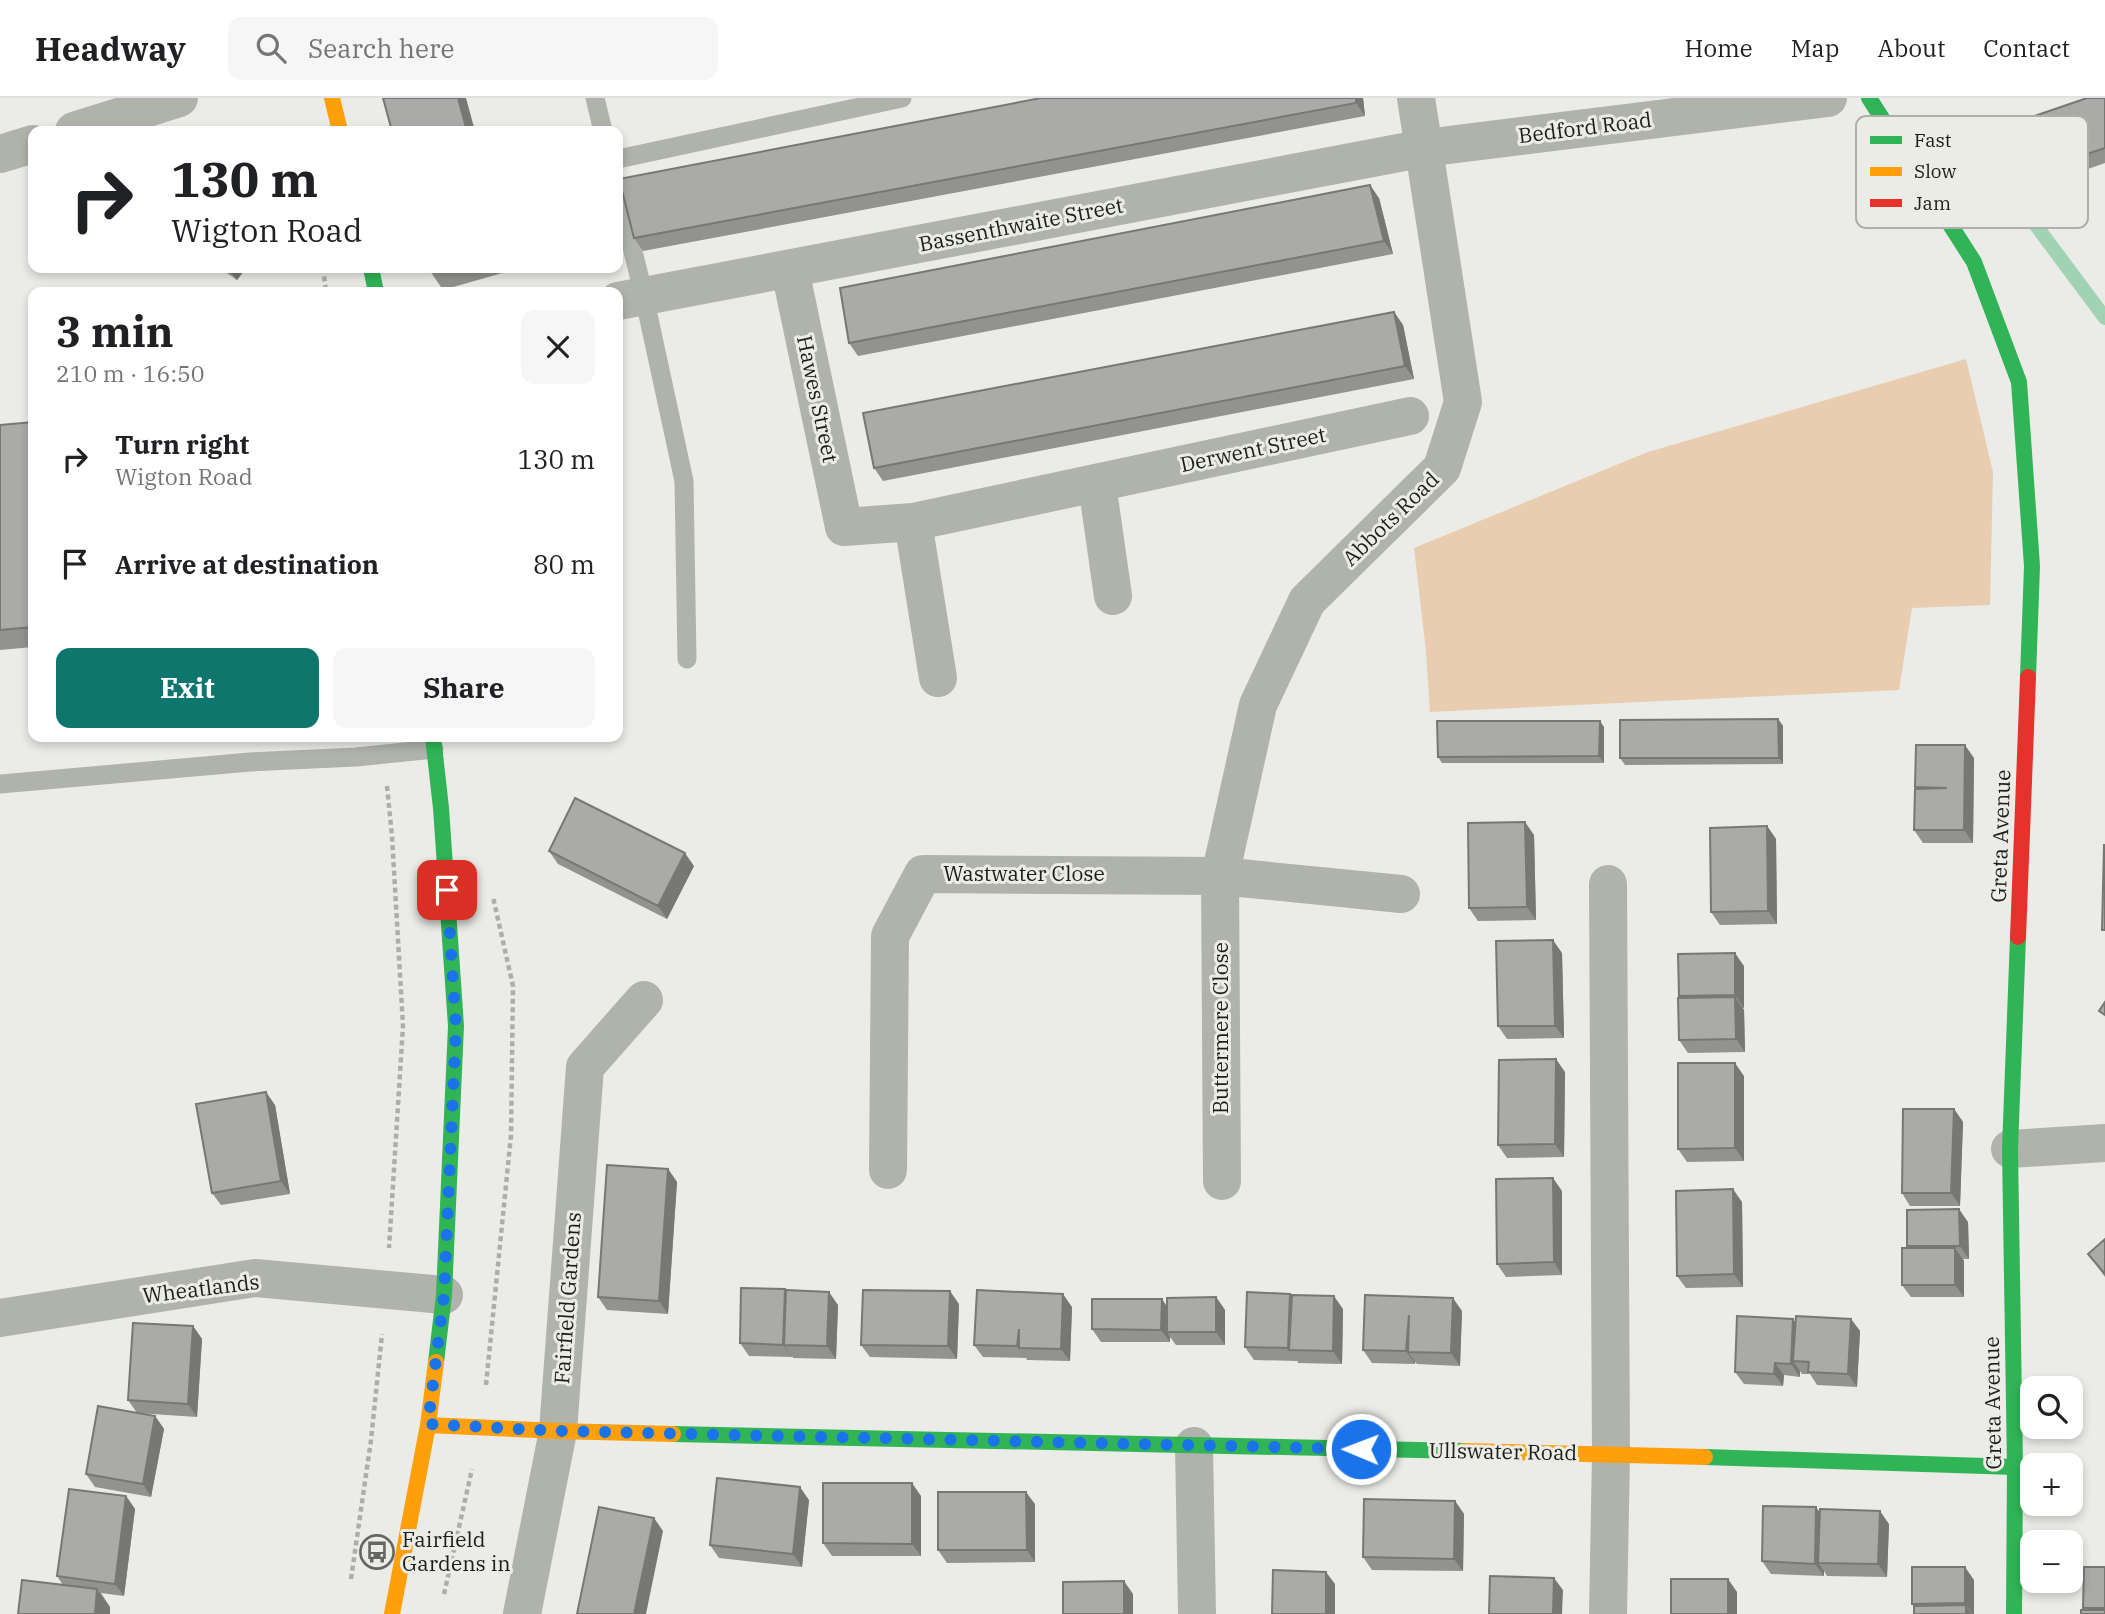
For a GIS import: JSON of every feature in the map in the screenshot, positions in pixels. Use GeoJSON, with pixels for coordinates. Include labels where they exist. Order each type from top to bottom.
{"type":"FeatureCollection","features":[{"type":"Feature","properties":{"kind":"street"},"geometry":{"type":"LineString","coordinates":[[90,126],[179,98]]}},
{"type":"Feature","properties":{"kind":"street"},"geometry":{"type":"LineString","coordinates":[[332,98],[339,126]]}},
{"type":"Feature","properties":{"kind":"street","name":"Abbots Road"},"geometry":{"type":"LineString","coordinates":[[1220,876],[1258,705],[1307,601],[1443,468],[1463,402],[1416,98]]}},
{"type":"Feature","properties":{"kind":"street","name":"Bedford Road"},"geometry":{"type":"LineString","coordinates":[[1424,148],[1828,98]]}},
{"type":"Feature","properties":{"kind":"street","name":"Greta Avenue"},"geometry":{"type":"LineString","coordinates":[[1868,98],[1880,116]]}},
{"type":"Feature","properties":{"kind":"street"},"geometry":{"type":"LineString","coordinates":[[0,154],[28,146]]}},
{"type":"Feature","properties":{"kind":"street","name":"Bassenthwaite Street"},"geometry":{"type":"LineString","coordinates":[[631,299],[1424,148]]}},
{"type":"Feature","properties":{"kind":"street","name":"Greta Avenue"},"geometry":{"type":"LineString","coordinates":[[1952,228],[1974,262],[2019,382],[2032,566],[2010,1149],[2015,1467],[2014,1614]]}},
{"type":"Feature","properties":{"kind":"street","name":"Hawes Street"},"geometry":{"type":"LineString","coordinates":[[790,270],[844,527]]}},
{"type":"Feature","properties":{"kind":"street","name":"Derwent Street"},"geometry":{"type":"LineString","coordinates":[[844,527],[912,522],[1410,416]]}},
{"type":"Feature","properties":{"kind":"street"},"geometry":{"type":"LineString","coordinates":[[1097,484],[1113,596]]}},
{"type":"Feature","properties":{"kind":"street"},"geometry":{"type":"LineString","coordinates":[[912,522],[938,678]]}},
{"type":"Feature","properties":{"kind":"street"},"geometry":{"type":"LineString","coordinates":[[392,1614],[428,1424],[444,1295],[456,1027],[441,808],[433,743]]}},
{"type":"Feature","properties":{"kind":"street","name":"Wastwater Close"},"geometry":{"type":"LineString","coordinates":[[888,1170],[890,936],[923,874],[1220,876]]}},
{"type":"Feature","properties":{"kind":"street"},"geometry":{"type":"LineString","coordinates":[[1220,876],[1401,894]]}},
{"type":"Feature","properties":{"kind":"street","name":"Buttermere Close"},"geometry":{"type":"LineString","coordinates":[[1220,876],[1222,1181]]}},
{"type":"Feature","properties":{"kind":"street"},"geometry":{"type":"LineString","coordinates":[[1608,884],[1611,1454],[1608,1614]]}},
{"type":"Feature","properties":{"kind":"street","name":"Fairfield Gardens"},"geometry":{"type":"LineString","coordinates":[[522,1614],[558,1431],[585,1068],[644,1000]]}},
{"type":"Feature","properties":{"kind":"street"},"geometry":{"type":"LineString","coordinates":[[2010,1149],[2105,1143]]}},
{"type":"Feature","properties":{"kind":"street","name":"Wheatlands"},"geometry":{"type":"LineString","coordinates":[[0,1318],[255,1278],[444,1295]]}},
{"type":"Feature","properties":{"kind":"street","name":"Ullswater Road"},"geometry":{"type":"LineString","coordinates":[[428,1424],[558,1431],[1611,1454],[2015,1467]]}},
{"type":"Feature","properties":{"kind":"street"},"geometry":{"type":"LineString","coordinates":[[1194,1446],[1197,1614]]}},
{"type":"Feature","properties":{"kind":"lane"},"geometry":{"type":"LineString","coordinates":[[595,98],[602,126]]}},
{"type":"Feature","properties":{"kind":"lane"},"geometry":{"type":"LineString","coordinates":[[623,158],[902,98]]}},
{"type":"Feature","properties":{"kind":"lane"},"geometry":{"type":"LineString","coordinates":[[623,232],[631,299],[684,481],[687,659]]}},
{"type":"Feature","properties":{"kind":"lane"},"geometry":{"type":"LineString","coordinates":[[0,784],[250,762],[384,755],[433,743]]}},
{"type":"Feature","properties":{"kind":"path"},"geometry":{"type":"LineString","coordinates":[[349,1590],[371,1440],[387,1289],[402,1026],[392,836],[384,755]]}},
{"type":"Feature","properties":{"kind":"shaded area"},"geometry":{"type":"Polygon","coordinates":[[[1966,359],[1993,472],[1990,605],[1912,608],[1899,690],[1430,712],[1414,548],[1648,452],[1966,359]]]}},
{"type":"Feature","properties":{"kind":"building"},"geometry":{"type":"Polygon","coordinates":[[[383,98],[458,98],[466,126],[391,126],[383,98]]]}},
{"type":"Feature","properties":{"kind":"building"},"geometry":{"type":"Polygon","coordinates":[[[1041,98],[1356,98],[1356,103],[634,238],[623,195],[623,178],[1041,98]]]}},
{"type":"Feature","properties":{"kind":"building"},"geometry":{"type":"Polygon","coordinates":[[[2087,98],[2105,98],[2105,148],[2088,154],[2088,116],[2034,116],[2087,98]]]}},
{"type":"Feature","properties":{"kind":"building"},"geometry":{"type":"Polygon","coordinates":[[[1370,185],[1384,241],[849,343],[840,288],[1370,185]]]}},
{"type":"Feature","properties":{"kind":"building"},"geometry":{"type":"Polygon","coordinates":[[[1394,312],[1405,366],[874,468],[863,413],[1394,312]]]}},
{"type":"Feature","properties":{"kind":"building"},"geometry":{"type":"Polygon","coordinates":[[[28,422],[28,627],[0,630],[0,425],[28,422]]]}},
{"type":"Feature","properties":{"kind":"building"},"geometry":{"type":"Polygon","coordinates":[[[1778,719],[1779,758],[1620,758],[1620,720],[1778,719]]]}},
{"type":"Feature","properties":{"kind":"building"},"geometry":{"type":"Polygon","coordinates":[[[1437,721],[1600,721],[1599,756],[1438,757],[1437,721]]]}},
{"type":"Feature","properties":{"kind":"building"},"geometry":{"type":"Polygon","coordinates":[[[1916,745],[1965,745],[1964,830],[1914,830],[1915,789],[1947,788],[1915,787],[1916,745]]]}},
{"type":"Feature","properties":{"kind":"building"},"geometry":{"type":"Polygon","coordinates":[[[575,798],[685,853],[658,906],[549,851],[575,798]]]}},
{"type":"Feature","properties":{"kind":"building"},"geometry":{"type":"Polygon","coordinates":[[[1525,822],[1527,907],[1469,908],[1468,823],[1525,822]]]}},
{"type":"Feature","properties":{"kind":"building"},"geometry":{"type":"Polygon","coordinates":[[[1767,826],[1768,911],[1711,912],[1710,828],[1767,826]]]}},
{"type":"Feature","properties":{"kind":"building"},"geometry":{"type":"Polygon","coordinates":[[[2104,845],[2105,930],[2102,930],[2104,845]]]}},
{"type":"Feature","properties":{"kind":"building"},"geometry":{"type":"Polygon","coordinates":[[[1553,940],[1555,1026],[1498,1026],[1496,941],[1553,940]]]}},
{"type":"Feature","properties":{"kind":"building"},"geometry":{"type":"Polygon","coordinates":[[[1735,953],[1735,995],[1679,996],[1678,954],[1735,953]]]}},
{"type":"Feature","properties":{"kind":"building"},"geometry":{"type":"Polygon","coordinates":[[[1735,997],[1736,1039],[1679,1040],[1678,998],[1735,997]]]}},
{"type":"Feature","properties":{"kind":"building"},"geometry":{"type":"Polygon","coordinates":[[[2105,1002],[2105,1015],[2099,1011],[2105,1002]]]}},
{"type":"Feature","properties":{"kind":"building"},"geometry":{"type":"Polygon","coordinates":[[[1556,1059],[1555,1144],[1498,1145],[1499,1060],[1556,1059]]]}},
{"type":"Feature","properties":{"kind":"building"},"geometry":{"type":"Polygon","coordinates":[[[1678,1063],[1735,1063],[1735,1148],[1678,1149],[1678,1063]]]}},
{"type":"Feature","properties":{"kind":"building"},"geometry":{"type":"Polygon","coordinates":[[[266,1092],[281,1181],[212,1193],[196,1104],[266,1092]]]}},
{"type":"Feature","properties":{"kind":"building"},"geometry":{"type":"Polygon","coordinates":[[[1903,1109],[1954,1109],[1951,1193],[1902,1193],[1903,1109]]]}},
{"type":"Feature","properties":{"kind":"building"},"geometry":{"type":"Polygon","coordinates":[[[607,1165],[668,1169],[659,1301],[598,1297],[607,1165]]]}},
{"type":"Feature","properties":{"kind":"building"},"geometry":{"type":"Polygon","coordinates":[[[1553,1178],[1554,1262],[1497,1264],[1496,1179],[1553,1178]]]}},
{"type":"Feature","properties":{"kind":"building"},"geometry":{"type":"Polygon","coordinates":[[[1733,1189],[1734,1274],[1677,1276],[1676,1191],[1733,1189]]]}},
{"type":"Feature","properties":{"kind":"building"},"geometry":{"type":"Polygon","coordinates":[[[1959,1209],[1960,1246],[1907,1246],[1907,1210],[1959,1209]]]}},
{"type":"Feature","properties":{"kind":"building"},"geometry":{"type":"Polygon","coordinates":[[[2105,1239],[2105,1274],[2088,1254],[2105,1239]]]}},
{"type":"Feature","properties":{"kind":"building"},"geometry":{"type":"Polygon","coordinates":[[[1902,1248],[1955,1248],[1955,1285],[1902,1285],[1902,1248]]]}},
{"type":"Feature","properties":{"kind":"building"},"geometry":{"type":"Polygon","coordinates":[[[741,1288],[785,1289],[783,1345],[740,1343],[741,1288]]]}},
{"type":"Feature","properties":{"kind":"building"},"geometry":{"type":"Polygon","coordinates":[[[786,1290],[829,1292],[827,1346],[784,1345],[786,1290]]]}},
{"type":"Feature","properties":{"kind":"building"},"geometry":{"type":"Polygon","coordinates":[[[863,1290],[950,1291],[948,1346],[861,1345],[863,1290]]]}},
{"type":"Feature","properties":{"kind":"building"},"geometry":{"type":"Polygon","coordinates":[[[977,1290],[1063,1294],[1061,1349],[1019,1348],[1019,1329],[1017,1346],[974,1345],[977,1290]]]}},
{"type":"Feature","properties":{"kind":"building"},"geometry":{"type":"Polygon","coordinates":[[[1247,1292],[1290,1294],[1288,1348],[1245,1347],[1247,1292]]]}},
{"type":"Feature","properties":{"kind":"building"},"geometry":{"type":"Polygon","coordinates":[[[1292,1295],[1334,1296],[1333,1351],[1289,1350],[1292,1295]]]}},
{"type":"Feature","properties":{"kind":"building"},"geometry":{"type":"Polygon","coordinates":[[[1365,1295],[1453,1298],[1451,1353],[1408,1352],[1409,1315],[1406,1351],[1363,1350],[1365,1295]]]}},
{"type":"Feature","properties":{"kind":"building"},"geometry":{"type":"Polygon","coordinates":[[[1216,1297],[1216,1332],[1167,1332],[1167,1298],[1216,1297]]]}},
{"type":"Feature","properties":{"kind":"building"},"geometry":{"type":"Polygon","coordinates":[[[1092,1299],[1162,1299],[1161,1330],[1092,1329],[1092,1299]]]}},
{"type":"Feature","properties":{"kind":"building"},"geometry":{"type":"Polygon","coordinates":[[[1737,1316],[1793,1319],[1791,1364],[1775,1363],[1774,1374],[1735,1372],[1737,1316]]]}},
{"type":"Feature","properties":{"kind":"building"},"geometry":{"type":"Polygon","coordinates":[[[1796,1316],[1851,1319],[1848,1374],[1808,1372],[1809,1362],[1793,1361],[1796,1316]]]}},
{"type":"Feature","properties":{"kind":"building"},"geometry":{"type":"Polygon","coordinates":[[[133,1323],[193,1326],[188,1404],[128,1400],[133,1323]]]}},
{"type":"Feature","properties":{"kind":"building"},"geometry":{"type":"Polygon","coordinates":[[[98,1406],[155,1416],[143,1484],[86,1474],[98,1406]]]}},
{"type":"Feature","properties":{"kind":"building"},"geometry":{"type":"Polygon","coordinates":[[[717,1478],[800,1487],[793,1554],[710,1545],[717,1478]]]}},
{"type":"Feature","properties":{"kind":"building"},"geometry":{"type":"Polygon","coordinates":[[[823,1483],[912,1483],[912,1544],[823,1543],[823,1483]]]}},
{"type":"Feature","properties":{"kind":"building"},"geometry":{"type":"Polygon","coordinates":[[[69,1489],[126,1496],[115,1584],[57,1576],[69,1489]]]}},
{"type":"Feature","properties":{"kind":"building"},"geometry":{"type":"Polygon","coordinates":[[[938,1492],[1026,1492],[1027,1550],[938,1550],[938,1492]]]}},
{"type":"Feature","properties":{"kind":"building"},"geometry":{"type":"Polygon","coordinates":[[[1364,1499],[1455,1501],[1454,1559],[1363,1557],[1364,1499]]]}},
{"type":"Feature","properties":{"kind":"building"},"geometry":{"type":"Polygon","coordinates":[[[1763,1506],[1816,1507],[1815,1564],[1762,1561],[1763,1506]]]}},
{"type":"Feature","properties":{"kind":"building"},"geometry":{"type":"Polygon","coordinates":[[[599,1507],[654,1518],[634,1614],[577,1614],[599,1507]]]}},
{"type":"Feature","properties":{"kind":"building"},"geometry":{"type":"Polygon","coordinates":[[[1820,1509],[1880,1511],[1878,1564],[1818,1563],[1820,1509]]]}},
{"type":"Feature","properties":{"kind":"building"},"geometry":{"type":"Polygon","coordinates":[[[1912,1567],[1965,1567],[1965,1603],[1912,1604],[1912,1567]]]}},
{"type":"Feature","properties":{"kind":"building"},"geometry":{"type":"Polygon","coordinates":[[[2084,1567],[2105,1567],[2105,1608],[2083,1608],[2084,1567]]]}},
{"type":"Feature","properties":{"kind":"building"},"geometry":{"type":"Polygon","coordinates":[[[1273,1570],[1326,1572],[1326,1614],[1272,1614],[1273,1570]]]}},
{"type":"Feature","properties":{"kind":"building"},"geometry":{"type":"Polygon","coordinates":[[[1490,1576],[1554,1578],[1553,1614],[1489,1614],[1490,1576]]]}},
{"type":"Feature","properties":{"kind":"building"},"geometry":{"type":"Polygon","coordinates":[[[1671,1579],[1728,1579],[1728,1614],[1671,1614],[1671,1579]]]}},
{"type":"Feature","properties":{"kind":"building"},"geometry":{"type":"Polygon","coordinates":[[[22,1580],[97,1589],[95,1614],[18,1614],[22,1580]]]}},
{"type":"Feature","properties":{"kind":"building"},"geometry":{"type":"Polygon","coordinates":[[[1124,1581],[1124,1614],[1063,1614],[1063,1582],[1124,1581]]]}},
{"type":"Feature","properties":{"kind":"building"},"geometry":{"type":"Polygon","coordinates":[[[1966,1605],[1966,1614],[1914,1614],[1914,1606],[1966,1605]]]}},
{"type":"Feature","properties":{"kind":"building"},"geometry":{"type":"Polygon","coordinates":[[[2081,1610],[2105,1610],[2105,1614],[2081,1614],[2081,1610]]]}},
{"type":"Feature","properties":{"kind":"waterway"},"geometry":{"type":"LineString","coordinates":[[2038,228],[2105,318]]}},
{"type":"Feature","properties":{"kind":"traffic: fast"},"geometry":{"type":"LineString","coordinates":[[1869,98],[1881,116]]}},
{"type":"Feature","properties":{"kind":"traffic: fast"},"geometry":{"type":"LineString","coordinates":[[1952,228],[1974,262],[2019,382],[2032,566],[2028,677]]}},
{"type":"Feature","properties":{"kind":"traffic: fast"},"geometry":{"type":"LineString","coordinates":[[372,273],[375,287]]}},
{"type":"Feature","properties":{"kind":"traffic: fast"},"geometry":{"type":"LineString","coordinates":[[434,742],[441,808],[456,1026],[444,1295],[436,1362]]}},
{"type":"Feature","properties":{"kind":"traffic: fast"},"geometry":{"type":"LineString","coordinates":[[2014,1614],[2015,1467],[2010,1149],[2018,937]]}},
{"type":"Feature","properties":{"kind":"traffic: fast"},"geometry":{"type":"LineString","coordinates":[[673,1434],[1464,1451]]}},
{"type":"Feature","properties":{"kind":"traffic: fast"},"geometry":{"type":"LineString","coordinates":[[1705,1457],[2015,1467]]}},
{"type":"Feature","properties":{"kind":"traffic: slow"},"geometry":{"type":"LineString","coordinates":[[332,98],[339,126]]}},
{"type":"Feature","properties":{"kind":"traffic: slow"},"geometry":{"type":"LineString","coordinates":[[392,1614],[428,1425],[436,1362]]}},
{"type":"Feature","properties":{"kind":"traffic: slow"},"geometry":{"type":"LineString","coordinates":[[428,1425],[673,1434]]}},
{"type":"Feature","properties":{"kind":"traffic: slow"},"geometry":{"type":"LineString","coordinates":[[1464,1451],[1705,1457]]}},
{"type":"Feature","properties":{"kind":"traffic: jam"},"geometry":{"type":"LineString","coordinates":[[2018,937],[2028,677]]}},
{"type":"Feature","properties":{"kind":"place","name":"Fairfield Gardens in"},"geometry":{"type":"Point","coordinates":[377,1552]}},
{"type":"Feature","properties":{"kind":"route"},"geometry":{"type":"LineString","coordinates":[[447,890],[456,1027],[444,1295],[428,1424],[558,1431],[1361,1449]]}}]}
